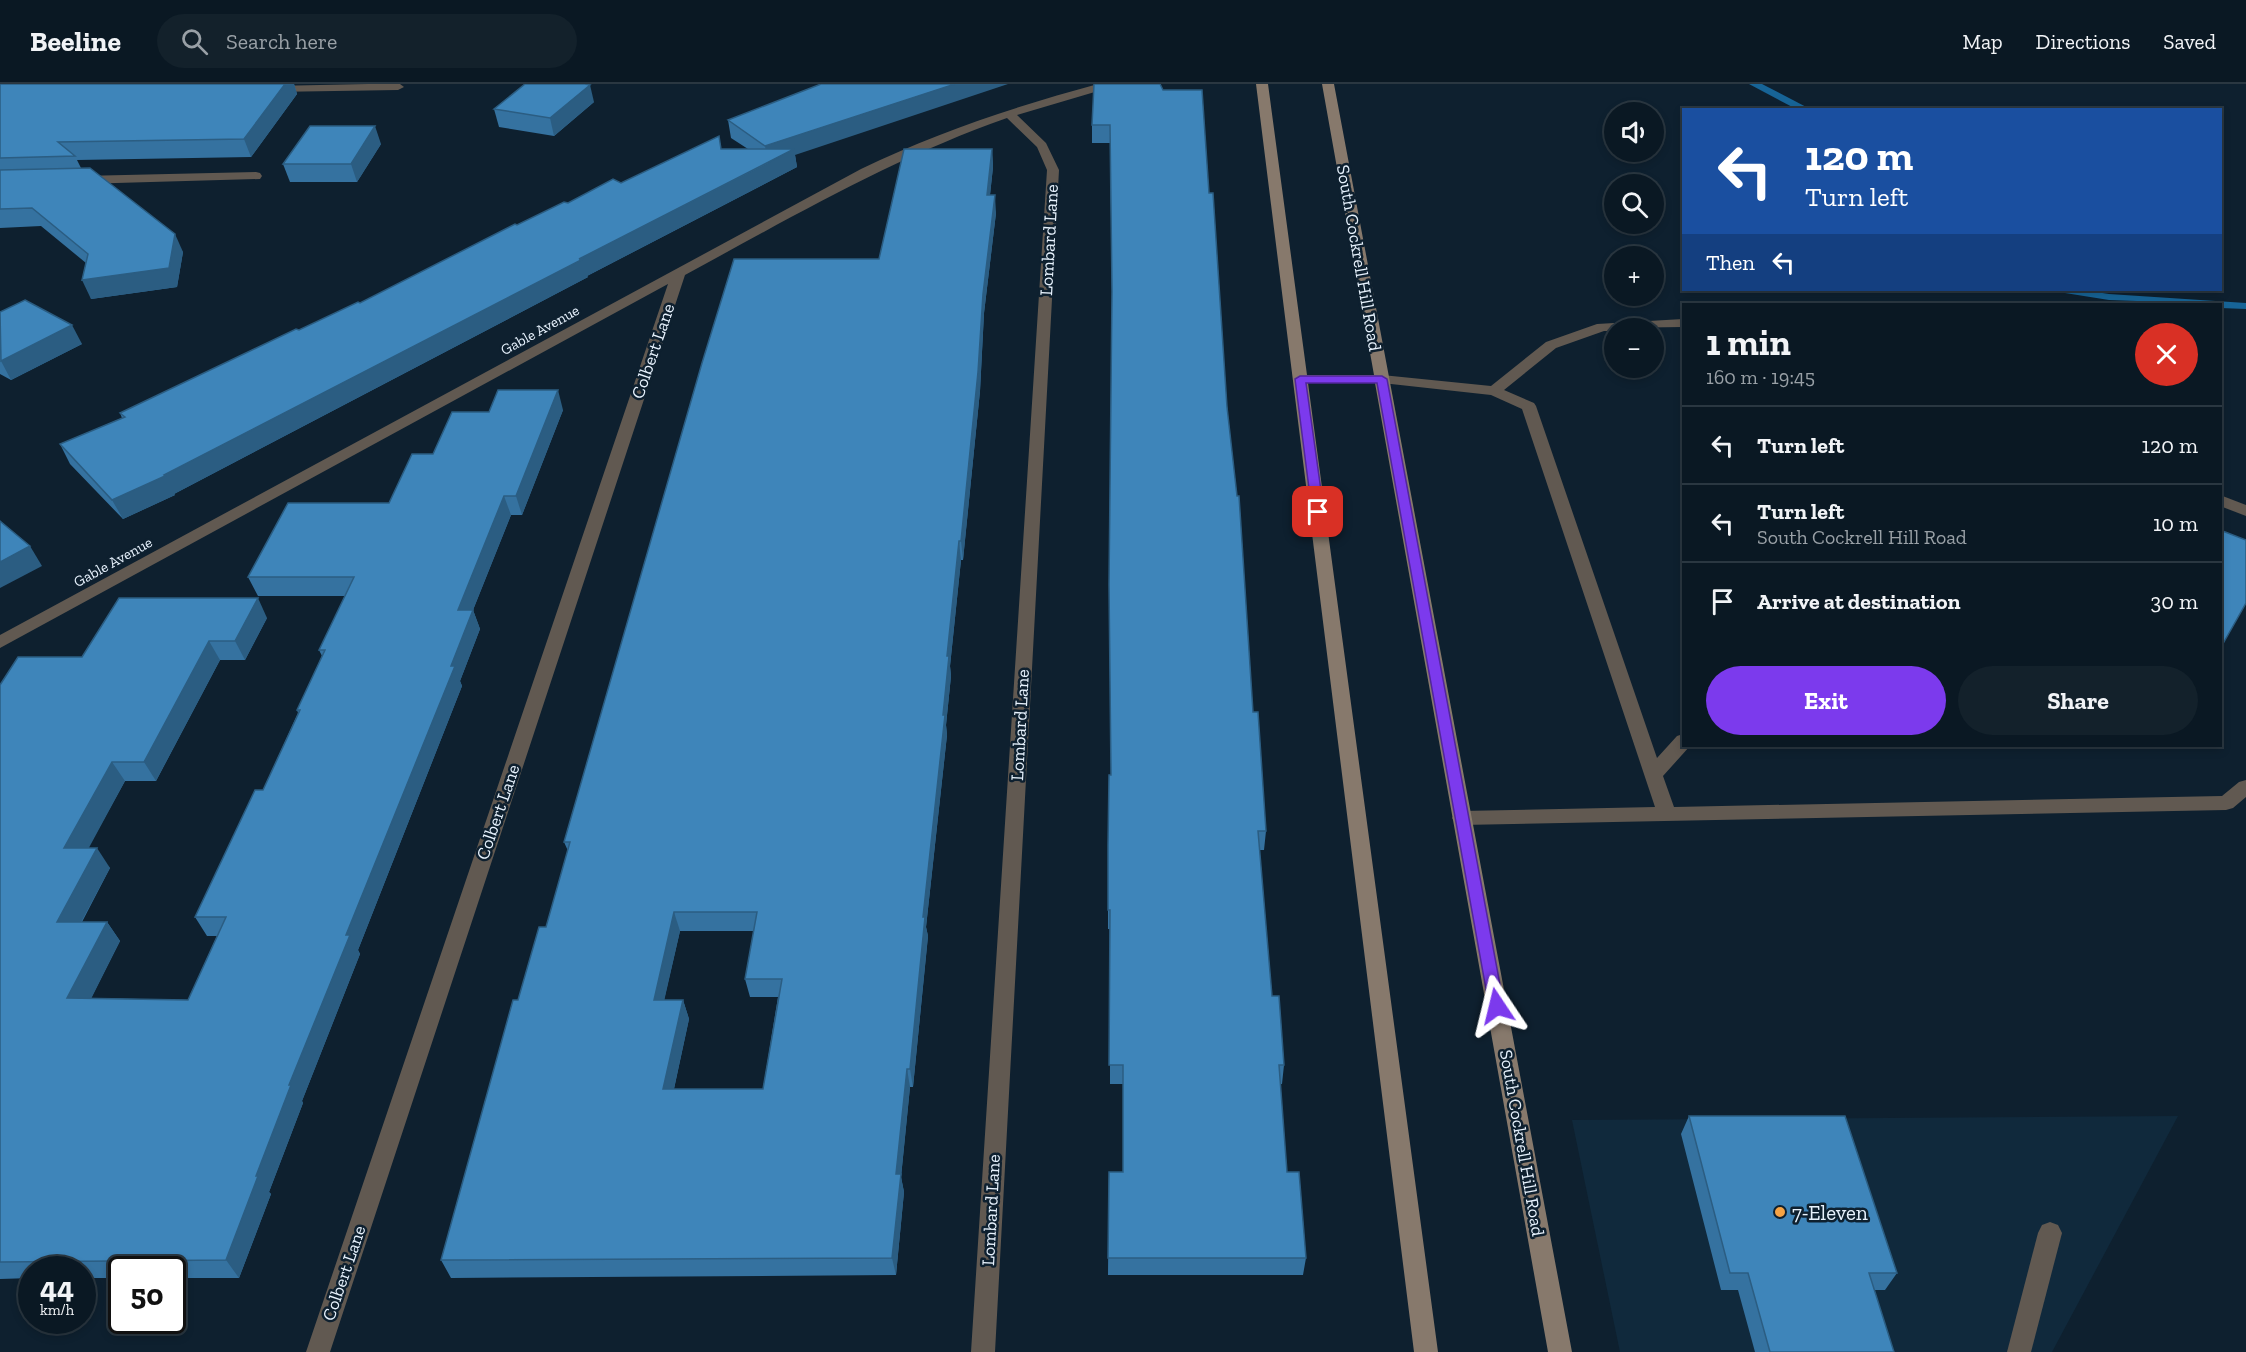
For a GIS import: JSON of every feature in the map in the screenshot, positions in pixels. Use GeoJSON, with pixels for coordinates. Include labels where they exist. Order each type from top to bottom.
{"type":"FeatureCollection","features":[{"type":"Feature","properties":{"kind":"main road"},"geometry":{"type":"LineString","coordinates":[[1262,84],[1426,1352]]}},
{"type":"Feature","properties":{"kind":"main road","name":"South Cockrell Hill Road"},"geometry":{"type":"LineString","coordinates":[[1328,84],[1560,1352]]}},
{"type":"Feature","properties":{"kind":"main road"},"geometry":{"type":"LineString","coordinates":[[1300,379],[1382,379]]}},
{"type":"Feature","properties":{"kind":"street","name":"Gable Avenue"},"geometry":{"type":"LineString","coordinates":[[0,642],[898,156],[951,134],[1065,96],[1111,84]]}},
{"type":"Feature","properties":{"kind":"street"},"geometry":{"type":"LineString","coordinates":[[258,89],[283,86],[398,87]]}},
{"type":"Feature","properties":{"kind":"street","name":"Lombard Lane"},"geometry":{"type":"LineString","coordinates":[[982,1352],[1053,170],[1048,154],[1037,139],[1010,115]]}},
{"type":"Feature","properties":{"kind":"street"},"geometry":{"type":"LineString","coordinates":[[67,180],[256,176]]}},
{"type":"Feature","properties":{"kind":"street","name":"Colbert Lane"},"geometry":{"type":"LineString","coordinates":[[318,1352],[680,272]]}},
{"type":"Feature","properties":{"kind":"street"},"geometry":{"type":"LineString","coordinates":[[1494,391],[1551,345],[1602,327],[1682,323]]}},
{"type":"Feature","properties":{"kind":"street"},"geometry":{"type":"LineString","coordinates":[[1382,379],[1494,391],[1529,406],[1667,814]]}},
{"type":"Feature","properties":{"kind":"street"},"geometry":{"type":"LineString","coordinates":[[2222,501],[2246,511]]}},
{"type":"Feature","properties":{"kind":"street"},"geometry":{"type":"LineString","coordinates":[[1654,774],[1682,742]]}},
{"type":"Feature","properties":{"kind":"street"},"geometry":{"type":"LineString","coordinates":[[1462,818],[2226,803],[2246,787]]}},
{"type":"Feature","properties":{"kind":"street"},"geometry":{"type":"LineString","coordinates":[[2019,1352],[2050,1233]]}},
{"type":"Feature","properties":{"kind":"shaded area"},"geometry":{"type":"Polygon","coordinates":[[[2178,1116],[2052,1352],[1620,1352],[1572,1120],[2178,1116]]]}},
{"type":"Feature","properties":{"kind":"building"},"geometry":{"type":"Polygon","coordinates":[[[0,84],[285,84],[244,139],[58,142],[75,156],[0,158],[0,84]]]}},
{"type":"Feature","properties":{"kind":"building"},"geometry":{"type":"Polygon","coordinates":[[[525,84],[590,85],[550,118],[494,109],[525,84]]]}},
{"type":"Feature","properties":{"kind":"building"},"geometry":{"type":"Polygon","coordinates":[[[821,84],[955,84],[765,146],[728,120],[821,84]]]}},
{"type":"Feature","properties":{"kind":"building"},"geometry":{"type":"Polygon","coordinates":[[[1094,84],[1160,84],[1163,90],[1202,90],[1209,193],[1213,193],[1227,407],[1237,496],[1239,496],[1253,712],[1258,712],[1266,831],[1258,831],[1272,996],[1279,996],[1284,1065],[1279,1065],[1287,1172],[1299,1172],[1306,1258],[1108,1258],[1109,1172],[1123,1172],[1123,1065],[1109,1065],[1108,845],[1109,775],[1111,775],[1109,585],[1112,291],[1110,125],[1092,125],[1094,84]]]}},
{"type":"Feature","properties":{"kind":"building"},"geometry":{"type":"Polygon","coordinates":[[[310,126],[375,126],[351,164],[283,164],[310,126]]]}},
{"type":"Feature","properties":{"kind":"building"},"geometry":{"type":"Polygon","coordinates":[[[719,136],[721,149],[794,149],[165,476],[112,500],[60,444],[125,417],[120,413],[296,329],[299,330],[360,303],[515,224],[564,202],[568,203],[613,179],[621,183],[719,136]]]}},
{"type":"Feature","properties":{"kind":"building"},"geometry":{"type":"Polygon","coordinates":[[[904,149],[992,149],[987,195],[995,195],[983,294],[978,372],[961,541],[959,541],[947,656],[949,656],[943,715],[945,715],[923,917],[925,917],[910,1069],[907,1069],[896,1174],[901,1174],[892,1258],[441,1260],[513,1000],[518,1000],[539,927],[546,927],[570,842],[564,842],[734,259],[879,259],[904,149]],[[674,912],[654,1000],[683,1000],[663,1089],[763,1089],[782,979],[745,979],[757,912],[674,912]]]}},
{"type":"Feature","properties":{"kind":"building"},"geometry":{"type":"Polygon","coordinates":[[[90,168],[175,234],[169,268],[82,280],[88,254],[32,208],[0,209],[0,170],[90,168]]]}},
{"type":"Feature","properties":{"kind":"building"},"geometry":{"type":"Polygon","coordinates":[[[25,300],[72,325],[1,361],[0,312],[25,300]]]}},
{"type":"Feature","properties":{"kind":"building"},"geometry":{"type":"Polygon","coordinates":[[[498,390],[558,390],[516,496],[504,496],[458,610],[473,610],[451,666],[455,666],[346,935],[350,935],[289,1085],[291,1085],[226,1260],[186,1260],[186,1256],[108,1256],[108,1261],[96,1261],[96,1256],[18,1256],[18,1262],[0,1262],[0,685],[18,657],[82,657],[119,598],[258,598],[235,641],[209,641],[144,762],[112,762],[64,848],[97,848],[57,922],[107,922],[67,998],[188,1000],[226,917],[195,917],[255,790],[263,790],[325,650],[319,650],[354,577],[248,577],[288,503],[389,503],[412,454],[433,454],[452,412],[489,412],[498,390]]]}},
{"type":"Feature","properties":{"kind":"building"},"geometry":{"type":"Polygon","coordinates":[[[0,521],[30,546],[0,562],[0,521]]]}},
{"type":"Feature","properties":{"kind":"building"},"geometry":{"type":"Polygon","coordinates":[[[2222,531],[2246,540],[2246,603],[2222,645],[2222,531]]]}},
{"type":"Feature","properties":{"kind":"building","name":"7-Eleven"},"geometry":{"type":"Polygon","coordinates":[[[1689,1116],[1845,1116],[1897,1273],[1869,1273],[1894,1352],[1770,1352],[1748,1273],[1730,1273],[1689,1116]]]}},
{"type":"Feature","properties":{"kind":"waterway"},"geometry":{"type":"LineString","coordinates":[[1754,84],[1803,108]]}},
{"type":"Feature","properties":{"kind":"waterway"},"geometry":{"type":"LineString","coordinates":[[2071,291],[2109,297],[2203,303]]}},
{"type":"Feature","properties":{"kind":"waterway"},"geometry":{"type":"LineString","coordinates":[[2222,305],[2246,306]]}},
{"type":"Feature","properties":{"kind":"place","name":"7-Eleven"},"geometry":{"type":"Point","coordinates":[1780,1212]}},
{"type":"Feature","properties":{"kind":"route"},"geometry":{"type":"LineString","coordinates":[[1318,512],[1300,379],[1382,379],[1497,1006]]}}]}
